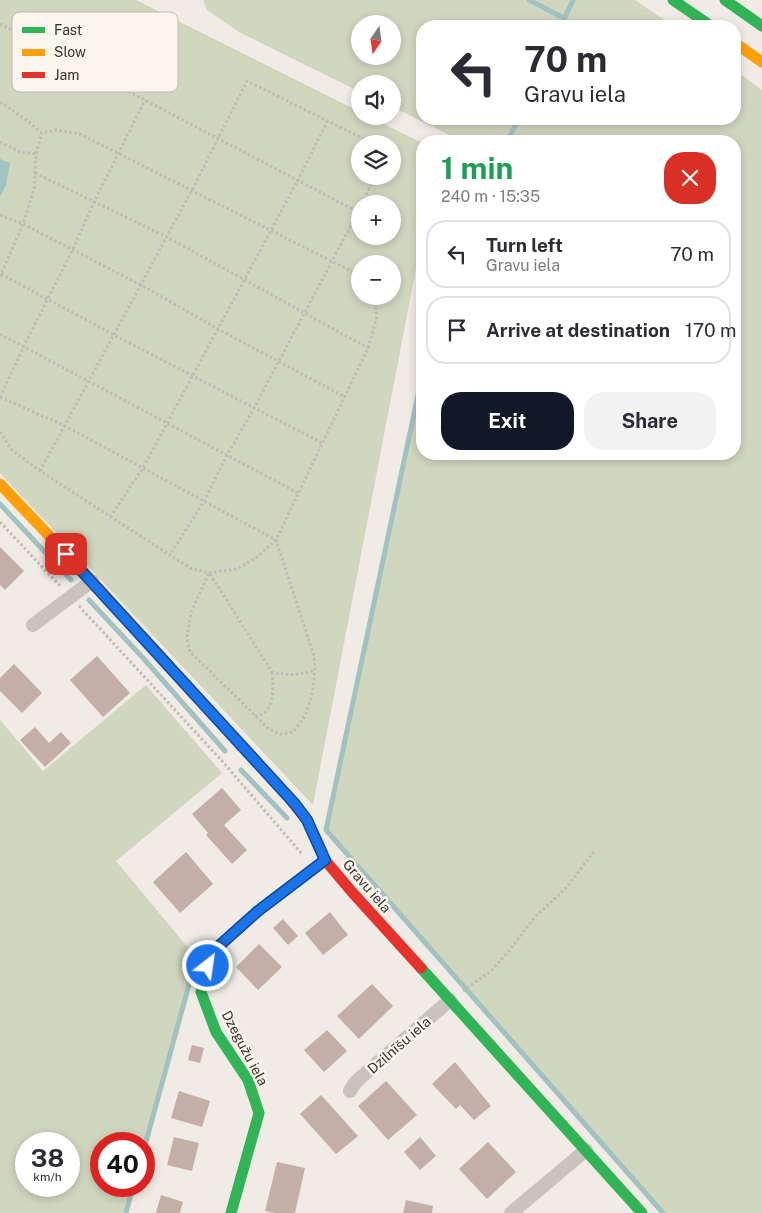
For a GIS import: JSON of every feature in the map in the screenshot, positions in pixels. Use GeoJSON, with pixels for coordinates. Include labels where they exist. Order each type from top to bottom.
{"type":"FeatureCollection","features":[{"type":"Feature","properties":{"kind":"main road"},"geometry":{"type":"LineString","coordinates":[[673,0],[702,20]]}},
{"type":"Feature","properties":{"kind":"main road"},"geometry":{"type":"LineString","coordinates":[[725,0],[762,26]]}},
{"type":"Feature","properties":{"kind":"main road"},"geometry":{"type":"LineString","coordinates":[[741,47],[762,62]]}},
{"type":"Feature","properties":{"kind":"main road","name":"Gravu iela"},"geometry":{"type":"LineString","coordinates":[[0,484],[92,581],[295,804],[307,820],[325,860],[352,892],[642,1213]]}},
{"type":"Feature","properties":{"kind":"main road","name":"Dzegužu iela"},"geometry":{"type":"LineString","coordinates":[[231,1213],[259,1113],[248,1080],[216,1032],[201,992],[211,953],[258,911],[325,860]]}},
{"type":"Feature","properties":{"kind":"street"},"geometry":{"type":"LineString","coordinates":[[34,625],[92,581]]}},
{"type":"Feature","properties":{"kind":"street","name":"Dzilnīšu iela"},"geometry":{"type":"LineString","coordinates":[[350,1091],[360,1078],[450,1000]]}},
{"type":"Feature","properties":{"kind":"street"},"geometry":{"type":"LineString","coordinates":[[511,1213],[586,1150]]}},
{"type":"Feature","properties":{"kind":"path"},"geometry":{"type":"LineString","coordinates":[[0,24],[12,30]]}},
{"type":"Feature","properties":{"kind":"path"},"geometry":{"type":"LineString","coordinates":[[40,471],[192,190],[247,81],[357,135]]}},
{"type":"Feature","properties":{"kind":"path"},"geometry":{"type":"LineString","coordinates":[[130,92],[351,206]]}},
{"type":"Feature","properties":{"kind":"path"},"geometry":{"type":"LineString","coordinates":[[145,100],[0,397],[65,426],[276,540],[314,656],[315,670],[311,697],[303,718],[293,732],[281,734],[269,730],[190,652],[187,638],[192,612],[209,573]]}},
{"type":"Feature","properties":{"kind":"path"},"geometry":{"type":"LineString","coordinates":[[0,102],[42,133]]}},
{"type":"Feature","properties":{"kind":"path"},"geometry":{"type":"LineString","coordinates":[[110,517],[143,468],[168,423],[272,231],[328,120]]}},
{"type":"Feature","properties":{"kind":"path"},"geometry":{"type":"LineString","coordinates":[[42,133],[56,130],[80,134],[351,271]]}},
{"type":"Feature","properties":{"kind":"path"},"geometry":{"type":"LineString","coordinates":[[42,133],[36,154],[34,189],[23,224],[1,275],[322,443]]}},
{"type":"Feature","properties":{"kind":"path"},"geometry":{"type":"LineString","coordinates":[[0,142],[20,152],[36,154]]}},
{"type":"Feature","properties":{"kind":"path"},"geometry":{"type":"LineString","coordinates":[[35,174],[167,237],[368,348]]}},
{"type":"Feature","properties":{"kind":"path"},"geometry":{"type":"LineString","coordinates":[[1,215],[23,224],[141,285],[218,329],[345,397]]}},
{"type":"Feature","properties":{"kind":"path"},"geometry":{"type":"LineString","coordinates":[[170,555],[204,501],[351,225]]}},
{"type":"Feature","properties":{"kind":"path"},"geometry":{"type":"LineString","coordinates":[[0,432],[11,449],[40,471],[190,568],[209,573],[237,569],[257,558],[276,540],[368,348],[377,317],[375,305]]}},
{"type":"Feature","properties":{"kind":"path"},"geometry":{"type":"LineString","coordinates":[[0,334],[298,494]]}},
{"type":"Feature","properties":{"kind":"path"},"geometry":{"type":"LineString","coordinates":[[209,573],[272,672],[273,689],[270,705],[264,714],[255,716]]}},
{"type":"Feature","properties":{"kind":"path"},"geometry":{"type":"LineString","coordinates":[[272,672],[299,675],[315,670]]}},
{"type":"Feature","properties":{"kind":"path"},"geometry":{"type":"LineString","coordinates":[[450,1000],[491,972],[534,918],[567,887],[595,850]]}},
{"type":"Feature","properties":{"kind":"green space"},"geometry":{"type":"Polygon","coordinates":[[[0,0],[136,0],[160,12],[12,12],[12,92],[178,92],[178,21],[351,108],[351,125],[386,125],[416,140],[416,268],[313,805],[0,473],[0,0]]]}},
{"type":"Feature","properties":{"kind":"green space"},"geometry":{"type":"Polygon","coordinates":[[[203,0],[635,0],[664,20],[416,20],[416,118],[401,111],[401,75],[351,75],[351,88],[239,32],[207,10],[203,0]]]}},
{"type":"Feature","properties":{"kind":"green space"},"geometry":{"type":"Polygon","coordinates":[[[741,74],[762,90],[762,1213],[663,1213],[326,830],[416,404],[416,460],[741,460],[741,135],[449,135],[429,125],[741,125],[741,74]]]}},
{"type":"Feature","properties":{"kind":"green space"},"geometry":{"type":"Polygon","coordinates":[[[146,685],[222,773],[116,861],[190,950],[193,970],[149,1132],[90,1132],[90,1197],[131,1197],[126,1213],[0,1213],[0,720],[43,771],[146,685]]]}},
{"type":"Feature","properties":{"kind":"water"},"geometry":{"type":"Polygon","coordinates":[[[0,159],[10,163],[6,185],[0,197],[0,159]]]}},
{"type":"Feature","properties":{"kind":"building"},"geometry":{"type":"Polygon","coordinates":[[[0,547],[24,571],[5,590],[0,585],[0,547]]]}},
{"type":"Feature","properties":{"kind":"building"},"geometry":{"type":"Polygon","coordinates":[[[97,656],[130,693],[103,717],[70,680],[97,656]]]}},
{"type":"Feature","properties":{"kind":"building"},"geometry":{"type":"Polygon","coordinates":[[[14,664],[42,693],[22,713],[0,691],[0,678],[14,664]]]}},
{"type":"Feature","properties":{"kind":"building"},"geometry":{"type":"Polygon","coordinates":[[[35,727],[49,743],[61,732],[71,743],[45,767],[20,740],[35,727]]]}},
{"type":"Feature","properties":{"kind":"building"},"geometry":{"type":"Polygon","coordinates":[[[222,788],[241,810],[224,825],[247,850],[232,864],[206,835],[208,833],[192,814],[222,788]]]}},
{"type":"Feature","properties":{"kind":"building"},"geometry":{"type":"Polygon","coordinates":[[[186,852],[213,884],[180,913],[153,882],[186,852]]]}},
{"type":"Feature","properties":{"kind":"building"},"geometry":{"type":"Polygon","coordinates":[[[330,912],[348,935],[323,955],[305,933],[330,912]]]}},
{"type":"Feature","properties":{"kind":"building"},"geometry":{"type":"Polygon","coordinates":[[[283,919],[298,936],[288,945],[273,928],[283,919]]]}},
{"type":"Feature","properties":{"kind":"building"},"geometry":{"type":"Polygon","coordinates":[[[259,944],[282,967],[258,990],[236,967],[259,944]]]}},
{"type":"Feature","properties":{"kind":"building"},"geometry":{"type":"Polygon","coordinates":[[[197,947],[201,950],[195,956],[192,952],[197,947]]]}},
{"type":"Feature","properties":{"kind":"building"},"geometry":{"type":"Polygon","coordinates":[[[372,984],[393,1006],[359,1039],[337,1016],[372,984]]]}},
{"type":"Feature","properties":{"kind":"building"},"geometry":{"type":"Polygon","coordinates":[[[327,1030],[347,1051],[324,1072],[304,1050],[327,1030]]]}},
{"type":"Feature","properties":{"kind":"building"},"geometry":{"type":"Polygon","coordinates":[[[192,1045],[204,1048],[200,1063],[188,1060],[192,1045]]]}},
{"type":"Feature","properties":{"kind":"building"},"geometry":{"type":"Polygon","coordinates":[[[455,1062],[491,1106],[474,1120],[460,1105],[456,1109],[432,1084],[455,1062]]]}},
{"type":"Feature","properties":{"kind":"building"},"geometry":{"type":"Polygon","coordinates":[[[386,1081],[417,1115],[388,1140],[358,1106],[386,1081]]]}},
{"type":"Feature","properties":{"kind":"building"},"geometry":{"type":"Polygon","coordinates":[[[179,1091],[210,1101],[202,1127],[171,1118],[179,1091]]]}},
{"type":"Feature","properties":{"kind":"building"},"geometry":{"type":"Polygon","coordinates":[[[321,1095],[358,1136],[336,1154],[300,1114],[321,1095]]]}},
{"type":"Feature","properties":{"kind":"building"},"geometry":{"type":"Polygon","coordinates":[[[174,1137],[199,1143],[192,1171],[167,1165],[174,1137]]]}},
{"type":"Feature","properties":{"kind":"building"},"geometry":{"type":"Polygon","coordinates":[[[420,1137],[436,1156],[420,1170],[404,1152],[420,1137]]]}},
{"type":"Feature","properties":{"kind":"building"},"geometry":{"type":"Polygon","coordinates":[[[488,1142],[516,1172],[487,1199],[459,1169],[488,1142]]]}},
{"type":"Feature","properties":{"kind":"building"},"geometry":{"type":"Polygon","coordinates":[[[277,1162],[305,1168],[295,1213],[265,1211],[277,1162]]]}},
{"type":"Feature","properties":{"kind":"building"},"geometry":{"type":"Polygon","coordinates":[[[161,1195],[183,1202],[180,1213],[156,1213],[161,1195]]]}},
{"type":"Feature","properties":{"kind":"building"},"geometry":{"type":"Polygon","coordinates":[[[406,1200],[433,1206],[432,1213],[403,1213],[406,1200]]]}},
{"type":"Feature","properties":{"kind":"waterway"},"geometry":{"type":"LineString","coordinates":[[529,0],[564,18]]}},
{"type":"Feature","properties":{"kind":"waterway"},"geometry":{"type":"LineString","coordinates":[[564,20],[573,0]]}},
{"type":"Feature","properties":{"kind":"waterway"},"geometry":{"type":"LineString","coordinates":[[511,135],[515,125]]}},
{"type":"Feature","properties":{"kind":"waterway"},"geometry":{"type":"LineString","coordinates":[[416,404],[326,830],[663,1213]]}},
{"type":"Feature","properties":{"kind":"waterway"},"geometry":{"type":"LineString","coordinates":[[0,504],[71,580]]}},
{"type":"Feature","properties":{"kind":"waterway"},"geometry":{"type":"LineString","coordinates":[[89,600],[225,751]]}},
{"type":"Feature","properties":{"kind":"waterway"},"geometry":{"type":"LineString","coordinates":[[241,770],[287,818]]}},
{"type":"Feature","properties":{"kind":"waterway"},"geometry":{"type":"LineString","coordinates":[[149,1132],[193,970]]}},
{"type":"Feature","properties":{"kind":"waterway"},"geometry":{"type":"LineString","coordinates":[[126,1213],[130,1197]]}},
{"type":"Feature","properties":{"kind":"traffic: fast"},"geometry":{"type":"LineString","coordinates":[[673,0],[702,20]]}},
{"type":"Feature","properties":{"kind":"traffic: fast"},"geometry":{"type":"LineString","coordinates":[[725,0],[762,26]]}},
{"type":"Feature","properties":{"kind":"traffic: fast"},"geometry":{"type":"LineString","coordinates":[[231,1213],[259,1113],[248,1080],[216,1032],[201,992],[211,953],[258,911],[325,860]]}},
{"type":"Feature","properties":{"kind":"traffic: fast"},"geometry":{"type":"LineString","coordinates":[[421,968],[642,1213]]}},
{"type":"Feature","properties":{"kind":"traffic: slow"},"geometry":{"type":"LineString","coordinates":[[741,47],[762,62]]}},
{"type":"Feature","properties":{"kind":"traffic: slow"},"geometry":{"type":"LineString","coordinates":[[0,484],[92,581],[286,794]]}},
{"type":"Feature","properties":{"kind":"traffic: jam"},"geometry":{"type":"LineString","coordinates":[[286,794],[307,820],[325,860],[421,968]]}},
{"type":"Feature","properties":{"kind":"route"},"geometry":{"type":"LineString","coordinates":[[66,554],[295,804],[307,820],[325,860],[258,911],[211,953],[208,966]]}}]}
